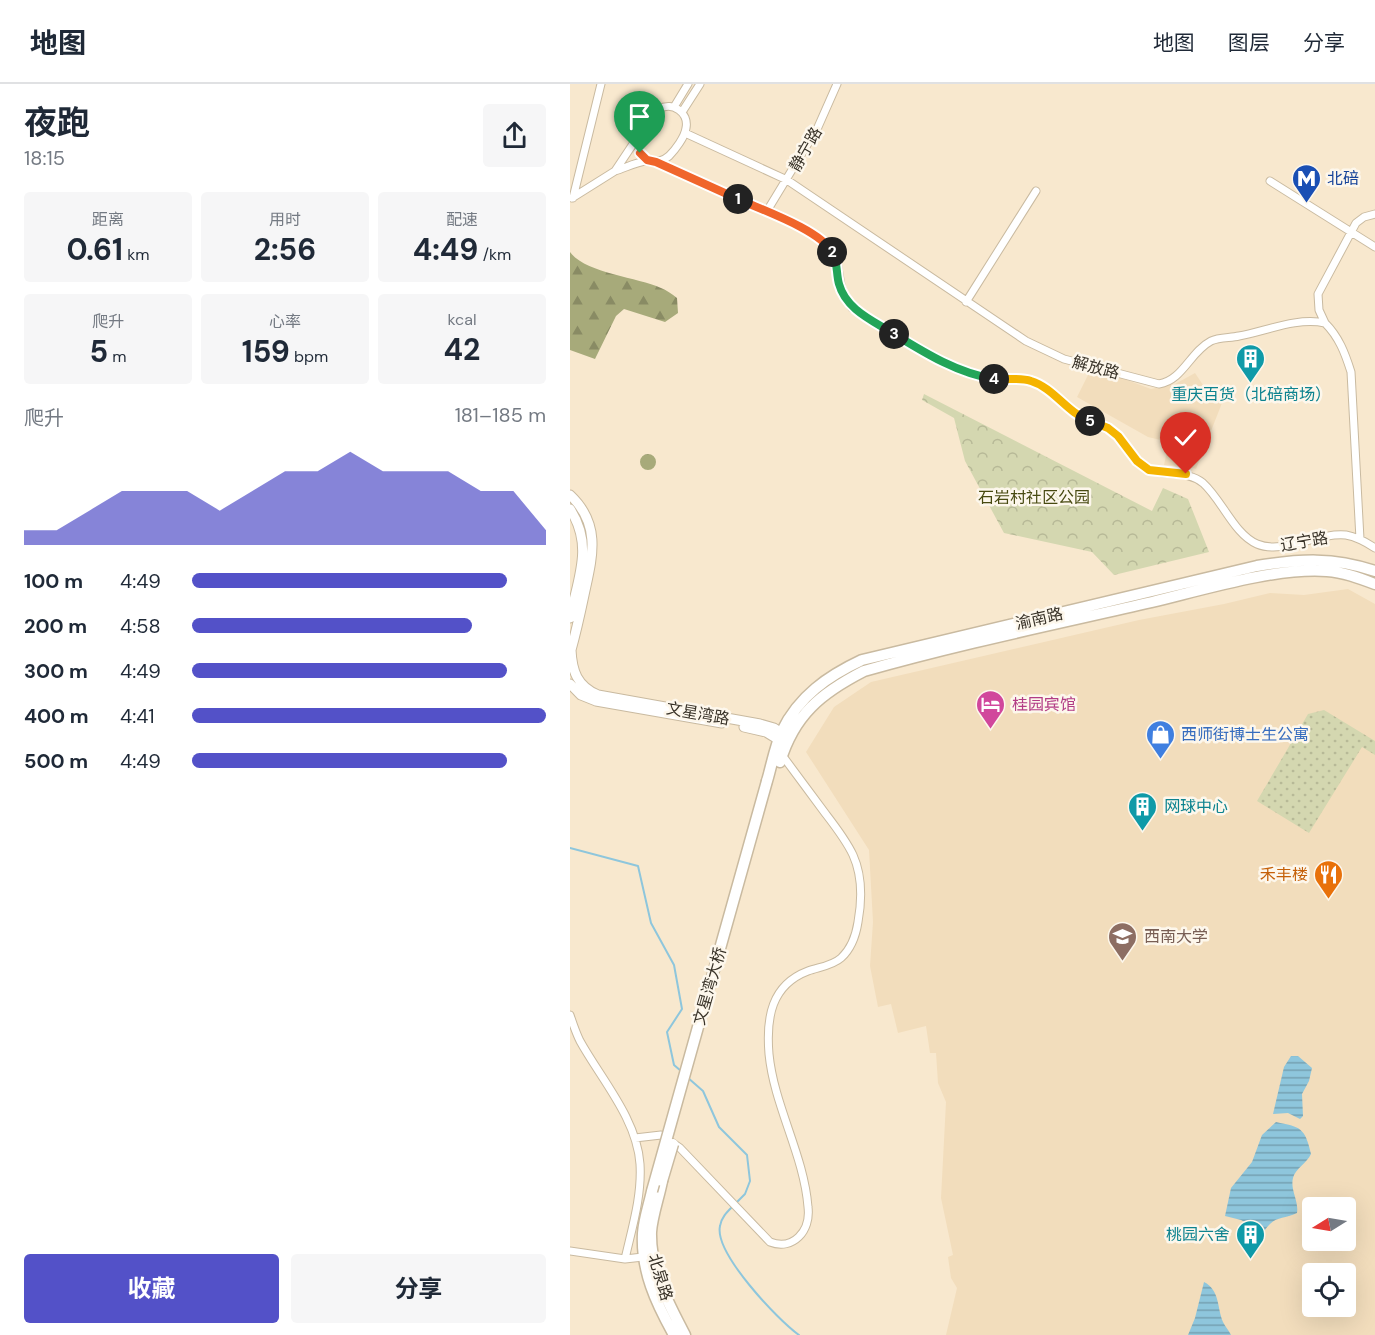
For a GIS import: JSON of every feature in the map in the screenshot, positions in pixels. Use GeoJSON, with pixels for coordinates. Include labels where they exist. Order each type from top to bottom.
{"type":"FeatureCollection","features":[{"type":"Feature","properties":{"kind":"highway","name":"渝南路"},"geometry":{"type":"LineString","coordinates":[[770,782],[783,737],[801,702],[818,685],[862,660],[1269,564],[1326,559],[1350,563],[1375,571]]}},
{"type":"Feature","properties":{"kind":"highway","name":"渝南路"},"geometry":{"type":"LineString","coordinates":[[770,782],[782,755],[783,737],[824,695],[864,671],[1226,585],[1287,573],[1325,571],[1346,574],[1375,584]]}},
{"type":"Feature","properties":{"kind":"highway","name":"文星湾大桥"},"geometry":{"type":"LineString","coordinates":[[662,1181],[770,782]]}},
{"type":"Feature","properties":{"kind":"highway","name":"文星湾大桥"},"geometry":{"type":"LineString","coordinates":[[652,1191],[770,782]]}},
{"type":"Feature","properties":{"kind":"highway","name":"北泉路"},"geometry":{"type":"LineString","coordinates":[[662,1181],[651,1231],[653,1255],[660,1283],[685,1335]]}},
{"type":"Feature","properties":{"kind":"highway","name":"北泉路"},"geometry":{"type":"LineString","coordinates":[[652,1191],[643,1231],[644,1257],[650,1286],[674,1335]]}},
{"type":"Feature","properties":{"kind":"main road","name":"文星湾路"},"geometry":{"type":"LineString","coordinates":[[570,495],[584,513],[591,527],[593,539],[592,557],[572,636],[571,665],[577,679],[589,691],[598,694],[760,724],[783,737]]}},
{"type":"Feature","properties":{"kind":"main road"},"geometry":{"type":"LineString","coordinates":[[570,509],[580,527],[584,547],[570,618]]}},
{"type":"Feature","properties":{"kind":"main road","name":"文星湾路"},"geometry":{"type":"LineString","coordinates":[[570,684],[581,695],[596,701],[752,728],[783,737]]}},
{"type":"Feature","properties":{"kind":"street"},"geometry":{"type":"LineString","coordinates":[[572,199],[602,84]]}},
{"type":"Feature","properties":{"kind":"street"},"geometry":{"type":"LineString","coordinates":[[674,107],[688,84]]}},
{"type":"Feature","properties":{"kind":"street"},"geometry":{"type":"LineString","coordinates":[[682,112],[700,84]]}},
{"type":"Feature","properties":{"kind":"street","name":"静宁路"},"geometry":{"type":"LineString","coordinates":[[767,211],[818,127],[837,84]]}},
{"type":"Feature","properties":{"kind":"street"},"geometry":{"type":"LineString","coordinates":[[572,199],[615,171],[647,160],[656,162],[668,156],[685,133],[687,124],[682,112],[674,107],[666,106],[658,109],[615,171]]}},
{"type":"Feature","properties":{"kind":"street","name":"解放路"},"geometry":{"type":"LineString","coordinates":[[685,133],[787,180],[1026,341],[1064,358],[1159,384],[1169,382],[1177,376],[1197,351],[1212,340],[1303,321],[1325,323]]}},
{"type":"Feature","properties":{"kind":"street"},"geometry":{"type":"LineString","coordinates":[[637,138],[640,153],[647,160]]}},
{"type":"Feature","properties":{"kind":"street","name":"辽宁路"},"geometry":{"type":"LineString","coordinates":[[656,162],[767,211],[818,238],[829,246],[836,258],[839,285],[852,308],[936,359],[990,378],[1023,379],[1042,386],[1083,419],[1108,428],[1118,436],[1137,461],[1149,470],[1186,474],[1201,481],[1250,540],[1260,545],[1274,547],[1346,535],[1360,539],[1375,548]]}},
{"type":"Feature","properties":{"kind":"street"},"geometry":{"type":"LineString","coordinates":[[1270,182],[1375,247]]}},
{"type":"Feature","properties":{"kind":"street"},"geometry":{"type":"LineString","coordinates":[[966,302],[1036,191]]}},
{"type":"Feature","properties":{"kind":"street"},"geometry":{"type":"LineString","coordinates":[[1360,539],[1351,372],[1344,350],[1325,323],[1319,310],[1318,294],[1356,223],[1364,217],[1375,214]]}},
{"type":"Feature","properties":{"kind":"street"},"geometry":{"type":"LineString","coordinates":[[635,1138],[661,1135],[680,1148],[770,1242],[781,1246],[789,1244],[802,1233],[808,1219],[808,1207],[800,1169],[772,1074],[769,1046],[771,1014],[778,994],[788,981],[806,971],[833,963],[842,957],[854,940],[861,905],[860,881],[853,855],[834,825],[782,755]]}},
{"type":"Feature","properties":{"kind":"street"},"geometry":{"type":"LineString","coordinates":[[570,1015],[579,1038],[635,1138],[640,1163],[639,1199],[625,1259]]}},
{"type":"Feature","properties":{"kind":"street"},"geometry":{"type":"LineString","coordinates":[[570,1251],[625,1259],[644,1257]]}},
{"type":"Feature","properties":{"kind":"shaded area"},"geometry":{"type":"Polygon","coordinates":[[[1092,367],[1151,389],[1175,384],[1195,373],[1213,400],[1222,403],[1196,469],[1164,465],[1169,442],[1148,437],[1077,397],[1092,367]]]}},
{"type":"Feature","properties":{"kind":"shaded area","name":"西南大学"},"geometry":{"type":"Polygon","coordinates":[[[1348,589],[1375,604],[1375,1335],[946,1335],[957,1288],[951,1278],[948,1257],[953,1255],[941,1198],[946,1102],[938,1083],[936,1053],[930,1053],[926,1026],[898,1033],[891,1004],[878,1007],[870,966],[873,922],[869,850],[806,752],[834,707],[871,682],[1139,620],[1270,593],[1304,595],[1348,589]]]}},
{"type":"Feature","properties":{"kind":"green space"},"geometry":{"type":"Polygon","coordinates":[[[570,252],[577,259],[599,270],[651,284],[667,291],[677,298],[678,313],[665,322],[624,309],[616,316],[595,359],[570,350],[570,252]]]}},
{"type":"Feature","properties":{"kind":"green space","name":"石岩村社区公园"},"geometry":{"type":"Polygon","coordinates":[[[924,394],[1152,511],[1163,488],[1188,499],[1209,552],[1114,575],[1092,552],[1004,533],[965,461],[954,418],[922,400],[924,394]]]}},
{"type":"Feature","properties":{"kind":"green space"},"geometry":{"type":"Polygon","coordinates":[[[648,454],[656,462],[648,470],[640,462],[648,454]]]}},
{"type":"Feature","properties":{"kind":"green space"},"geometry":{"type":"Polygon","coordinates":[[[1324,710],[1375,741],[1375,755],[1362,747],[1309,833],[1257,801],[1308,714],[1324,710]]]}},
{"type":"Feature","properties":{"kind":"water"},"geometry":{"type":"Polygon","coordinates":[[[1291,1056],[1298,1056],[1312,1068],[1309,1081],[1302,1094],[1303,1116],[1300,1119],[1288,1113],[1273,1114],[1284,1067],[1291,1056]]]}},
{"type":"Feature","properties":{"kind":"water"},"geometry":{"type":"Polygon","coordinates":[[[1276,1122],[1291,1125],[1304,1133],[1311,1154],[1293,1178],[1297,1213],[1276,1220],[1265,1230],[1259,1230],[1241,1220],[1225,1216],[1231,1188],[1252,1162],[1262,1135],[1276,1122]]]}},
{"type":"Feature","properties":{"kind":"water"},"geometry":{"type":"Polygon","coordinates":[[[1204,1282],[1213,1290],[1223,1322],[1231,1335],[1188,1335],[1204,1282]]]}},
{"type":"Feature","properties":{"kind":"waterway"},"geometry":{"type":"LineString","coordinates":[[570,848],[638,866],[651,923],[674,965],[682,1009],[667,1032],[674,1065],[681,1071]]}},
{"type":"Feature","properties":{"kind":"waterway"},"geometry":{"type":"LineString","coordinates":[[687,1077],[703,1091],[719,1127],[747,1155],[750,1181],[745,1194],[736,1203]]}},
{"type":"Feature","properties":{"kind":"waterway"},"geometry":{"type":"LineString","coordinates":[[732,1207],[726,1213],[720,1226],[721,1238],[727,1252],[749,1285],[799,1335]]}},
{"type":"Feature","properties":{"kind":"place","name":"北碚"},"geometry":{"type":"Point","coordinates":[1306,204]}},
{"type":"Feature","properties":{"kind":"place","name":"重庆百货（北碚商场）"},"geometry":{"type":"Point","coordinates":[1251,384]}},
{"type":"Feature","properties":{"kind":"place","name":"桂园宾馆"},"geometry":{"type":"Point","coordinates":[991,730]}},
{"type":"Feature","properties":{"kind":"place","name":"西师街博士生公寓"},"geometry":{"type":"Point","coordinates":[1160,760]}},
{"type":"Feature","properties":{"kind":"place","name":"网球中心"},"geometry":{"type":"Point","coordinates":[1143,832]}},
{"type":"Feature","properties":{"kind":"place","name":"禾丰楼"},"geometry":{"type":"Point","coordinates":[1329,900]}},
{"type":"Feature","properties":{"kind":"place","name":"西南大学"},"geometry":{"type":"Point","coordinates":[1123,962]}},
{"type":"Feature","properties":{"kind":"place","name":"桃园六舍"},"geometry":{"type":"Point","coordinates":[1251,1260]}},
{"type":"Feature","properties":{"kind":"route"},"geometry":{"type":"LineString","coordinates":[[640,153],[647,160],[767,211],[818,238],[829,246],[836,258],[839,285],[852,308],[936,359],[964,371],[990,378],[1023,379],[1042,386],[1083,419],[1108,428],[1118,436],[1137,461],[1149,470],[1186,474]]}}]}
